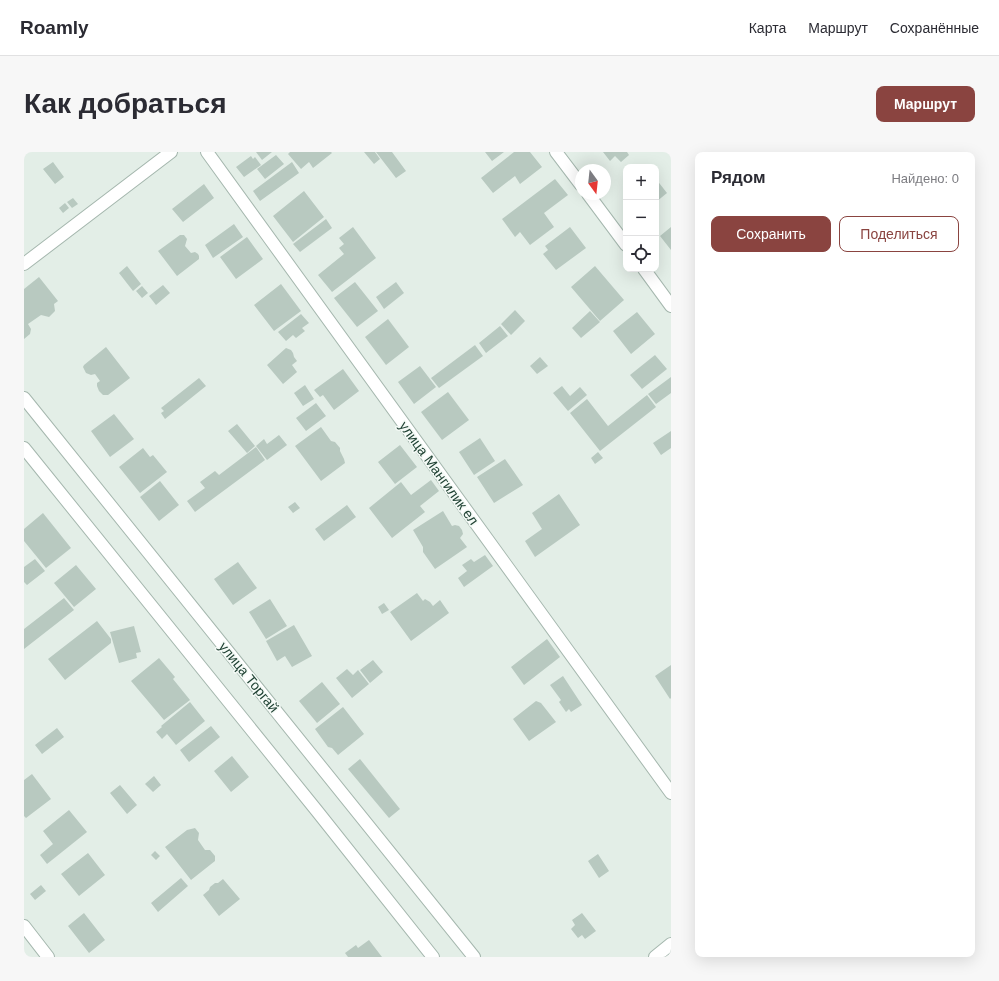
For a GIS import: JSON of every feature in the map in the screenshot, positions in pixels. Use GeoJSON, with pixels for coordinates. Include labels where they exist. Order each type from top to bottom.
{"type":"FeatureCollection","features":[{"type":"Feature","properties":{"kind":"street"},"geometry":{"type":"LineString","coordinates":[[24,264],[171,152]]}},
{"type":"Feature","properties":{"kind":"street","name":"улица Мангилик ел"},"geometry":{"type":"LineString","coordinates":[[206,152],[671,794]]}},
{"type":"Feature","properties":{"kind":"street"},"geometry":{"type":"LineString","coordinates":[[556,152],[575,177]]}},
{"type":"Feature","properties":{"kind":"street"},"geometry":{"type":"LineString","coordinates":[[592,200],[623,241]]}},
{"type":"Feature","properties":{"kind":"street"},"geometry":{"type":"LineString","coordinates":[[646,272],[671,306]]}},
{"type":"Feature","properties":{"kind":"street","name":"улица Торгай"},"geometry":{"type":"LineString","coordinates":[[24,398],[474,957]]}},
{"type":"Feature","properties":{"kind":"street"},"geometry":{"type":"LineString","coordinates":[[24,448],[433,957]]}},
{"type":"Feature","properties":{"kind":"street"},"geometry":{"type":"LineString","coordinates":[[24,926],[48,957]]}},
{"type":"Feature","properties":{"kind":"street"},"geometry":{"type":"LineString","coordinates":[[655,957],[671,944]]}},
{"type":"Feature","properties":{"kind":"building"},"geometry":{"type":"Polygon","coordinates":[[[256,152],[272,152],[262,160],[256,152]]]}},
{"type":"Feature","properties":{"kind":"building"},"geometry":{"type":"Polygon","coordinates":[[[290,152],[332,153],[313,168],[309,162],[301,169],[288,154],[290,152]]]}},
{"type":"Feature","properties":{"kind":"building"},"geometry":{"type":"Polygon","coordinates":[[[364,152],[375,152],[380,159],[374,164],[364,152]]]}},
{"type":"Feature","properties":{"kind":"building"},"geometry":{"type":"Polygon","coordinates":[[[376,152],[392,152],[406,171],[396,178],[376,152]]]}},
{"type":"Feature","properties":{"kind":"building"},"geometry":{"type":"Polygon","coordinates":[[[485,152],[504,152],[492,161],[485,152]]]}},
{"type":"Feature","properties":{"kind":"building"},"geometry":{"type":"Polygon","coordinates":[[[514,152],[530,152],[542,167],[520,184],[515,176],[493,193],[481,178],[514,152]]]}},
{"type":"Feature","properties":{"kind":"building"},"geometry":{"type":"Polygon","coordinates":[[[603,152],[627,152],[629,155],[621,162],[615,156],[610,161],[603,152]]]}},
{"type":"Feature","properties":{"kind":"building"},"geometry":{"type":"Polygon","coordinates":[[[276,155],[284,164],[265,179],[257,169],[276,155]]]}},
{"type":"Feature","properties":{"kind":"building"},"geometry":{"type":"Polygon","coordinates":[[[251,156],[253,159],[255,157],[261,165],[244,177],[236,167],[251,156]]]}},
{"type":"Feature","properties":{"kind":"building"},"geometry":{"type":"Polygon","coordinates":[[[53,162],[64,177],[55,184],[43,169],[53,162]]]}},
{"type":"Feature","properties":{"kind":"building"},"geometry":{"type":"Polygon","coordinates":[[[292,162],[299,173],[260,201],[253,191],[292,162]]]}},
{"type":"Feature","properties":{"kind":"building"},"geometry":{"type":"Polygon","coordinates":[[[555,179],[568,195],[544,213],[554,227],[530,245],[520,232],[515,237],[502,219],[555,179]]]}},
{"type":"Feature","properties":{"kind":"building"},"geometry":{"type":"Polygon","coordinates":[[[659,183],[667,193],[659,200],[659,183]]]}},
{"type":"Feature","properties":{"kind":"building"},"geometry":{"type":"Polygon","coordinates":[[[204,184],[214,198],[183,222],[172,209],[204,184]]]}},
{"type":"Feature","properties":{"kind":"building"},"geometry":{"type":"Polygon","coordinates":[[[304,191],[324,217],[293,242],[273,216],[304,191]]]}},
{"type":"Feature","properties":{"kind":"building"},"geometry":{"type":"Polygon","coordinates":[[[73,198],[78,204],[72,208],[67,202],[73,198]]]}},
{"type":"Feature","properties":{"kind":"building"},"geometry":{"type":"Polygon","coordinates":[[[65,203],[69,208],[63,213],[59,208],[65,203]]]}},
{"type":"Feature","properties":{"kind":"building"},"geometry":{"type":"Polygon","coordinates":[[[326,219],[332,228],[300,252],[293,244],[326,219]]]}},
{"type":"Feature","properties":{"kind":"building"},"geometry":{"type":"Polygon","coordinates":[[[234,224],[243,237],[213,258],[205,245],[234,224]]]}},
{"type":"Feature","properties":{"kind":"building"},"geometry":{"type":"Polygon","coordinates":[[[353,227],[376,258],[332,292],[318,275],[344,254],[339,248],[344,244],[339,238],[353,227]]]}},
{"type":"Feature","properties":{"kind":"building"},"geometry":{"type":"Polygon","coordinates":[[[570,227],[586,248],[556,270],[543,254],[548,250],[545,246],[570,227]]]}},
{"type":"Feature","properties":{"kind":"building"},"geometry":{"type":"Polygon","coordinates":[[[671,227],[671,250],[660,236],[671,227]]]}},
{"type":"Feature","properties":{"kind":"building"},"geometry":{"type":"Polygon","coordinates":[[[180,235],[184,235],[187,239],[185,246],[191,253],[195,252],[198,254],[199,259],[177,276],[158,251],[180,235]]]}},
{"type":"Feature","properties":{"kind":"building"},"geometry":{"type":"Polygon","coordinates":[[[247,237],[263,259],[236,279],[220,257],[247,237]]]}},
{"type":"Feature","properties":{"kind":"building"},"geometry":{"type":"Polygon","coordinates":[[[127,266],[141,284],[133,291],[119,273],[127,266]]]}},
{"type":"Feature","properties":{"kind":"building"},"geometry":{"type":"Polygon","coordinates":[[[595,266],[624,300],[600,321],[571,287],[595,266]]]}},
{"type":"Feature","properties":{"kind":"building"},"geometry":{"type":"Polygon","coordinates":[[[39,277],[58,301],[54,304],[55,311],[49,317],[41,315],[28,324],[31,329],[30,334],[24,339],[24,289],[39,277]]]}},
{"type":"Feature","properties":{"kind":"building"},"geometry":{"type":"Polygon","coordinates":[[[355,282],[378,311],[357,327],[334,298],[355,282]]]}},
{"type":"Feature","properties":{"kind":"building"},"geometry":{"type":"Polygon","coordinates":[[[396,282],[404,293],[384,309],[376,297],[396,282]]]}},
{"type":"Feature","properties":{"kind":"building"},"geometry":{"type":"Polygon","coordinates":[[[281,284],[301,311],[274,331],[254,305],[281,284]]]}},
{"type":"Feature","properties":{"kind":"building"},"geometry":{"type":"Polygon","coordinates":[[[163,285],[170,293],[156,305],[149,296],[163,285]]]}},
{"type":"Feature","properties":{"kind":"building"},"geometry":{"type":"Polygon","coordinates":[[[142,286],[148,293],[142,298],[136,291],[142,286]]]}},
{"type":"Feature","properties":{"kind":"building"},"geometry":{"type":"Polygon","coordinates":[[[515,310],[525,321],[511,335],[501,324],[515,310]]]}},
{"type":"Feature","properties":{"kind":"building"},"geometry":{"type":"Polygon","coordinates":[[[590,311],[600,322],[581,338],[572,328],[590,311]]]}},
{"type":"Feature","properties":{"kind":"building"},"geometry":{"type":"Polygon","coordinates":[[[637,312],[655,334],[631,354],[613,331],[637,312]]]}},
{"type":"Feature","properties":{"kind":"building"},"geometry":{"type":"Polygon","coordinates":[[[301,314],[309,323],[302,328],[305,331],[296,338],[293,335],[286,341],[278,332],[301,314]]]}},
{"type":"Feature","properties":{"kind":"building"},"geometry":{"type":"Polygon","coordinates":[[[388,319],[409,347],[386,365],[365,337],[388,319]]]}},
{"type":"Feature","properties":{"kind":"building"},"geometry":{"type":"Polygon","coordinates":[[[500,326],[508,336],[486,353],[479,343],[500,326]]]}},
{"type":"Feature","properties":{"kind":"building"},"geometry":{"type":"Polygon","coordinates":[[[475,345],[483,356],[439,388],[431,378],[475,345]]]}},
{"type":"Feature","properties":{"kind":"building"},"geometry":{"type":"Polygon","coordinates":[[[106,347],[130,378],[108,395],[103,395],[97,386],[97,383],[100,381],[95,374],[91,375],[86,373],[83,367],[106,347]]]}},
{"type":"Feature","properties":{"kind":"building"},"geometry":{"type":"Polygon","coordinates":[[[286,348],[291,350],[297,361],[292,365],[297,372],[283,384],[267,365],[286,348]]]}},
{"type":"Feature","properties":{"kind":"building"},"geometry":{"type":"Polygon","coordinates":[[[655,355],[667,369],[642,389],[630,375],[655,355]]]}},
{"type":"Feature","properties":{"kind":"building"},"geometry":{"type":"Polygon","coordinates":[[[540,357],[548,366],[537,374],[530,366],[540,357]]]}},
{"type":"Feature","properties":{"kind":"building"},"geometry":{"type":"Polygon","coordinates":[[[420,366],[436,387],[414,404],[398,382],[420,366]]]}},
{"type":"Feature","properties":{"kind":"building"},"geometry":{"type":"Polygon","coordinates":[[[343,369],[359,391],[334,410],[323,395],[320,397],[314,390],[343,369]]]}},
{"type":"Feature","properties":{"kind":"building"},"geometry":{"type":"Polygon","coordinates":[[[671,377],[671,393],[656,404],[648,394],[671,377]]]}},
{"type":"Feature","properties":{"kind":"building"},"geometry":{"type":"Polygon","coordinates":[[[199,378],[206,386],[165,419],[161,413],[164,411],[161,408],[199,378]]]}},
{"type":"Feature","properties":{"kind":"building"},"geometry":{"type":"Polygon","coordinates":[[[305,385],[314,399],[303,406],[294,393],[305,385]]]}},
{"type":"Feature","properties":{"kind":"building"},"geometry":{"type":"Polygon","coordinates":[[[562,386],[570,396],[580,387],[587,395],[568,411],[553,393],[562,386]]]}},
{"type":"Feature","properties":{"kind":"building"},"geometry":{"type":"Polygon","coordinates":[[[448,392],[469,420],[442,440],[421,412],[448,392]]]}},
{"type":"Feature","properties":{"kind":"building"},"geometry":{"type":"Polygon","coordinates":[[[647,395],[656,407],[600,451],[570,413],[587,399],[608,426],[647,395]]]}},
{"type":"Feature","properties":{"kind":"building"},"geometry":{"type":"Polygon","coordinates":[[[316,403],[326,416],[306,431],[296,418],[316,403]]]}},
{"type":"Feature","properties":{"kind":"building"},"geometry":{"type":"Polygon","coordinates":[[[114,414],[134,439],[110,457],[91,431],[114,414]]]}},
{"type":"Feature","properties":{"kind":"building"},"geometry":{"type":"Polygon","coordinates":[[[237,424],[255,446],[247,453],[228,431],[237,424]]]}},
{"type":"Feature","properties":{"kind":"building"},"geometry":{"type":"Polygon","coordinates":[[[321,427],[331,441],[335,442],[340,448],[345,463],[321,481],[295,446],[321,427]]]}},
{"type":"Feature","properties":{"kind":"building"},"geometry":{"type":"Polygon","coordinates":[[[671,431],[671,448],[661,455],[653,443],[671,431]]]}},
{"type":"Feature","properties":{"kind":"building"},"geometry":{"type":"Polygon","coordinates":[[[279,435],[287,445],[267,460],[256,446],[264,439],[267,444],[279,435]]]}},
{"type":"Feature","properties":{"kind":"building"},"geometry":{"type":"Polygon","coordinates":[[[480,438],[495,461],[474,475],[459,452],[480,438]]]}},
{"type":"Feature","properties":{"kind":"building"},"geometry":{"type":"Polygon","coordinates":[[[400,445],[417,467],[395,484],[378,462],[400,445]]]}},
{"type":"Feature","properties":{"kind":"building"},"geometry":{"type":"Polygon","coordinates":[[[256,447],[265,460],[195,512],[187,501],[205,488],[200,482],[215,471],[219,475],[256,447]]]}},
{"type":"Feature","properties":{"kind":"building"},"geometry":{"type":"Polygon","coordinates":[[[143,448],[150,457],[153,455],[167,472],[140,493],[119,467],[143,448]]]}},
{"type":"Feature","properties":{"kind":"building"},"geometry":{"type":"Polygon","coordinates":[[[598,452],[603,458],[595,464],[591,458],[598,452]]]}},
{"type":"Feature","properties":{"kind":"building"},"geometry":{"type":"Polygon","coordinates":[[[505,459],[523,485],[494,503],[477,477],[505,459]]]}},
{"type":"Feature","properties":{"kind":"building"},"geometry":{"type":"Polygon","coordinates":[[[431,480],[439,491],[420,506],[425,512],[392,538],[369,508],[401,482],[411,495],[431,480]]]}},
{"type":"Feature","properties":{"kind":"building"},"geometry":{"type":"Polygon","coordinates":[[[160,481],[179,505],[159,521],[140,497],[160,481]]]}},
{"type":"Feature","properties":{"kind":"building"},"geometry":{"type":"Polygon","coordinates":[[[559,494],[580,525],[535,557],[525,541],[542,529],[532,513],[559,494]]]}},
{"type":"Feature","properties":{"kind":"building"},"geometry":{"type":"Polygon","coordinates":[[[295,502],[300,508],[293,513],[288,507],[295,502]]]}},
{"type":"Feature","properties":{"kind":"building"},"geometry":{"type":"Polygon","coordinates":[[[347,505],[356,517],[324,541],[315,529],[347,505]]]}},
{"type":"Feature","properties":{"kind":"building"},"geometry":{"type":"Polygon","coordinates":[[[443,511],[452,526],[459,526],[462,530],[463,534],[460,538],[467,547],[435,569],[423,552],[423,547],[413,530],[443,511]]]}},
{"type":"Feature","properties":{"kind":"building"},"geometry":{"type":"Polygon","coordinates":[[[43,513],[71,548],[46,568],[24,541],[24,529],[43,513]]]}},
{"type":"Feature","properties":{"kind":"building"},"geometry":{"type":"Polygon","coordinates":[[[485,555],[493,566],[464,587],[458,578],[467,571],[462,565],[471,559],[474,562],[485,555]]]}},
{"type":"Feature","properties":{"kind":"building"},"geometry":{"type":"Polygon","coordinates":[[[35,559],[45,571],[27,585],[24,582],[24,567],[35,559]]]}},
{"type":"Feature","properties":{"kind":"building"},"geometry":{"type":"Polygon","coordinates":[[[238,562],[257,588],[233,605],[214,579],[238,562]]]}},
{"type":"Feature","properties":{"kind":"building"},"geometry":{"type":"Polygon","coordinates":[[[76,565],[96,589],[74,607],[54,583],[76,565]]]}},
{"type":"Feature","properties":{"kind":"building"},"geometry":{"type":"Polygon","coordinates":[[[417,593],[423,601],[425,599],[433,606],[440,600],[449,613],[411,641],[390,612],[417,593]]]}},
{"type":"Feature","properties":{"kind":"building"},"geometry":{"type":"Polygon","coordinates":[[[64,598],[74,610],[24,649],[24,629],[64,598]]]}},
{"type":"Feature","properties":{"kind":"building"},"geometry":{"type":"Polygon","coordinates":[[[270,599],[287,626],[266,639],[249,612],[270,599]]]}},
{"type":"Feature","properties":{"kind":"building"},"geometry":{"type":"Polygon","coordinates":[[[384,603],[389,610],[382,614],[378,607],[384,603]]]}},
{"type":"Feature","properties":{"kind":"building"},"geometry":{"type":"Polygon","coordinates":[[[97,621],[111,639],[111,643],[65,680],[48,659],[97,621]]]}},
{"type":"Feature","properties":{"kind":"building"},"geometry":{"type":"Polygon","coordinates":[[[294,625],[312,656],[292,667],[285,656],[277,661],[266,641],[294,625]]]}},
{"type":"Feature","properties":{"kind":"building"},"geometry":{"type":"Polygon","coordinates":[[[134,626],[141,652],[136,653],[137,658],[119,663],[110,632],[134,626]]]}},
{"type":"Feature","properties":{"kind":"building"},"geometry":{"type":"Polygon","coordinates":[[[547,639],[560,657],[524,685],[511,667],[547,639]]]}},
{"type":"Feature","properties":{"kind":"building"},"geometry":{"type":"Polygon","coordinates":[[[159,658],[175,677],[173,679],[190,700],[164,720],[131,681],[159,658]]]}},
{"type":"Feature","properties":{"kind":"building"},"geometry":{"type":"Polygon","coordinates":[[[373,660],[383,672],[370,683],[360,670],[373,660]]]}},
{"type":"Feature","properties":{"kind":"building"},"geometry":{"type":"Polygon","coordinates":[[[671,665],[671,698],[670,699],[655,676],[671,665]]]}},
{"type":"Feature","properties":{"kind":"building"},"geometry":{"type":"Polygon","coordinates":[[[347,669],[353,675],[358,670],[369,684],[352,698],[336,678],[347,669]]]}},
{"type":"Feature","properties":{"kind":"building"},"geometry":{"type":"Polygon","coordinates":[[[563,676],[582,705],[571,712],[569,709],[566,712],[559,702],[561,700],[550,685],[563,676]]]}},
{"type":"Feature","properties":{"kind":"building"},"geometry":{"type":"Polygon","coordinates":[[[322,682],[340,704],[317,723],[299,701],[322,682]]]}},
{"type":"Feature","properties":{"kind":"building"},"geometry":{"type":"Polygon","coordinates":[[[536,701],[541,703],[556,722],[529,741],[513,719],[536,701]]]}},
{"type":"Feature","properties":{"kind":"building"},"geometry":{"type":"Polygon","coordinates":[[[190,702],[205,721],[176,745],[167,734],[162,739],[156,732],[190,702]]]}},
{"type":"Feature","properties":{"kind":"building"},"geometry":{"type":"Polygon","coordinates":[[[343,707],[364,734],[338,755],[332,748],[328,747],[315,729],[343,707]]]}},
{"type":"Feature","properties":{"kind":"building"},"geometry":{"type":"Polygon","coordinates":[[[211,726],[220,737],[189,762],[180,750],[211,726]]]}},
{"type":"Feature","properties":{"kind":"building"},"geometry":{"type":"Polygon","coordinates":[[[57,728],[64,737],[42,754],[35,745],[57,728]]]}},
{"type":"Feature","properties":{"kind":"building"},"geometry":{"type":"Polygon","coordinates":[[[232,756],[249,777],[231,792],[214,771],[232,756]]]}},
{"type":"Feature","properties":{"kind":"building"},"geometry":{"type":"Polygon","coordinates":[[[360,759],[400,809],[389,818],[348,769],[360,759]]]}},
{"type":"Feature","properties":{"kind":"building"},"geometry":{"type":"Polygon","coordinates":[[[32,774],[51,799],[26,818],[24,816],[24,780],[32,774]]]}},
{"type":"Feature","properties":{"kind":"building"},"geometry":{"type":"Polygon","coordinates":[[[154,776],[161,785],[153,792],[145,784],[154,776]]]}},
{"type":"Feature","properties":{"kind":"building"},"geometry":{"type":"Polygon","coordinates":[[[120,785],[137,805],[127,814],[110,793],[120,785]]]}},
{"type":"Feature","properties":{"kind":"building"},"geometry":{"type":"Polygon","coordinates":[[[69,810],[87,832],[47,864],[40,855],[53,844],[43,831],[69,810]]]}},
{"type":"Feature","properties":{"kind":"building"},"geometry":{"type":"Polygon","coordinates":[[[195,828],[199,833],[198,840],[205,850],[210,850],[215,856],[215,861],[191,880],[165,847],[187,830],[195,828]]]}},
{"type":"Feature","properties":{"kind":"building"},"geometry":{"type":"Polygon","coordinates":[[[155,851],[160,856],[156,860],[151,855],[155,851]]]}},
{"type":"Feature","properties":{"kind":"building"},"geometry":{"type":"Polygon","coordinates":[[[88,853],[105,875],[79,896],[61,874],[88,853]]]}},
{"type":"Feature","properties":{"kind":"building"},"geometry":{"type":"Polygon","coordinates":[[[598,854],[609,871],[599,878],[588,861],[598,854]]]}},
{"type":"Feature","properties":{"kind":"building"},"geometry":{"type":"Polygon","coordinates":[[[181,878],[188,886],[158,912],[151,903],[181,878]]]}},
{"type":"Feature","properties":{"kind":"building"},"geometry":{"type":"Polygon","coordinates":[[[223,879],[240,899],[219,916],[203,895],[215,883],[218,883],[223,879]]]}},
{"type":"Feature","properties":{"kind":"building"},"geometry":{"type":"Polygon","coordinates":[[[41,885],[46,891],[35,900],[30,894],[41,885]]]}},
{"type":"Feature","properties":{"kind":"building"},"geometry":{"type":"Polygon","coordinates":[[[84,913],[105,940],[89,953],[68,926],[84,913]]]}},
{"type":"Feature","properties":{"kind":"building"},"geometry":{"type":"Polygon","coordinates":[[[582,913],[596,931],[585,939],[582,935],[578,938],[571,929],[575,925],[572,920],[582,913]]]}},
{"type":"Feature","properties":{"kind":"building"},"geometry":{"type":"Polygon","coordinates":[[[369,940],[382,957],[348,957],[345,953],[356,945],[358,948],[369,940]]]}}]}
